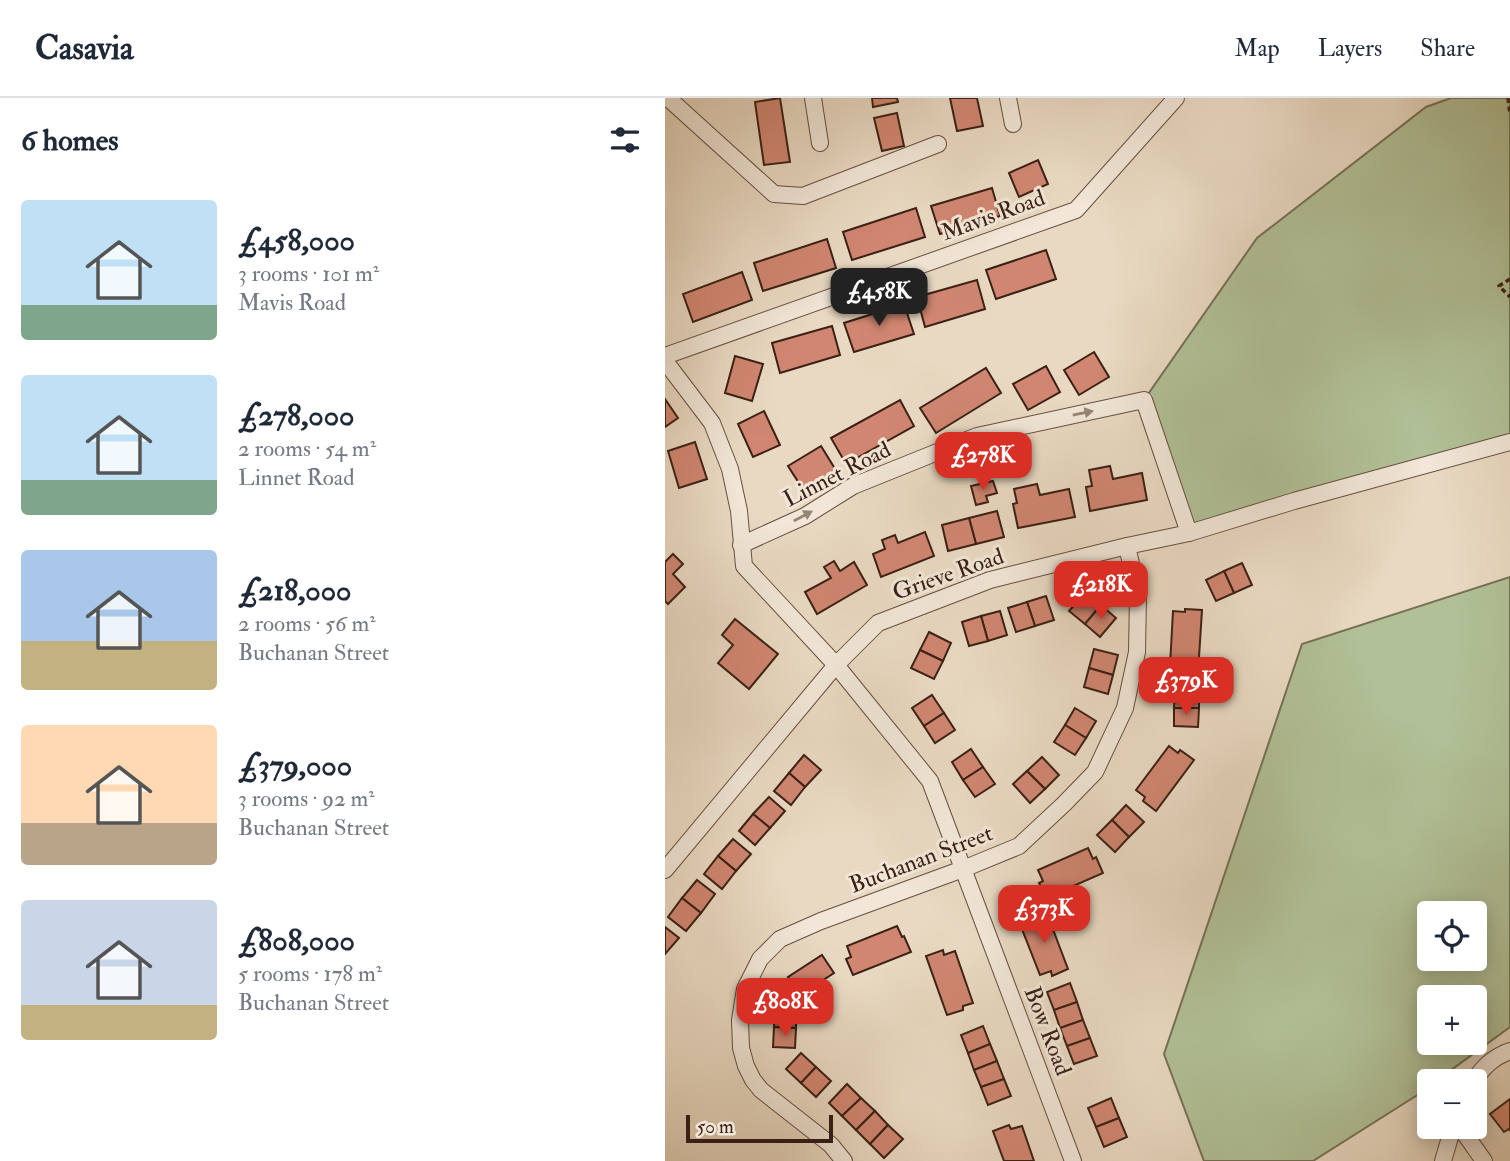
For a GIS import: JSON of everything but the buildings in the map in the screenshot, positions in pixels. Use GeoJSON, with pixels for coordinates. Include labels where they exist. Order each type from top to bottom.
{"type":"FeatureCollection","features":[{"type":"Feature","properties":{"kind":"street"},"geometry":{"type":"LineString","coordinates":[[668,98],[774,194],[803,196],[938,144]]}},
{"type":"Feature","properties":{"kind":"street"},"geometry":{"type":"LineString","coordinates":[[813,98],[820,143]]}},
{"type":"Feature","properties":{"kind":"street"},"geometry":{"type":"LineString","coordinates":[[1008,98],[1013,124]]}},
{"type":"Feature","properties":{"kind":"street","name":"Mavis Road"},"geometry":{"type":"LineString","coordinates":[[665,358],[1076,209],[1176,98]]}},
{"type":"Feature","properties":{"kind":"street","name":"Bow Road"},"geometry":{"type":"LineString","coordinates":[[665,358],[712,423],[730,469],[739,510],[744,566],[836,665],[930,781],[1073,1161]]}},
{"type":"Feature","properties":{"kind":"street","name":"Linnet Road"},"geometry":{"type":"LineString","coordinates":[[741,545],[805,516],[853,486],[977,436],[1144,400],[1189,533]]}},
{"type":"Feature","properties":{"kind":"street","name":"Grieve Road"},"geometry":{"type":"LineString","coordinates":[[665,870],[836,665],[878,623],[990,580],[1189,533],[1294,501],[1510,442]]}},
{"type":"Feature","properties":{"kind":"street","name":"Buchanan Street"},"geometry":{"type":"LineString","coordinates":[[844,1161],[831,1145],[761,1090],[753,1080],[741,1048],[740,1020],[745,989],[760,959],[780,939],[1019,846],[1095,772],[1125,708],[1137,652],[1138,595],[1127,546]]}},
{"type":"Feature","properties":{"kind":"street"},"geometry":{"type":"LineString","coordinates":[[1482,1069],[1498,1056],[1510,1051]]}},
{"type":"Feature","properties":{"kind":"street"},"geometry":{"type":"LineString","coordinates":[[1443,1161],[1449,1139]]}},
{"type":"Feature","properties":{"kind":"street"},"geometry":{"type":"LineString","coordinates":[[1468,1139],[1484,1161]]}},
{"type":"Feature","properties":{"kind":"path"},"geometry":{"type":"LineString","coordinates":[[1508,98],[1510,116]]}},
{"type":"Feature","properties":{"kind":"path"},"geometry":{"type":"LineString","coordinates":[[1510,279],[1499,286],[1510,297]]}},
{"type":"Feature","properties":{"kind":"green space"},"geometry":{"type":"Polygon","coordinates":[[[1451,98],[1510,98],[1510,441],[1189,533],[1144,400],[1257,238],[1426,107],[1451,98]]]}},
{"type":"Feature","properties":{"kind":"green space"},"geometry":{"type":"Polygon","coordinates":[[[1510,577],[1510,1027],[1487,1044],[1487,985],[1417,985],[1417,1055],[1472,1055],[1452,1069],[1417,1069],[1417,1095],[1313,1161],[1204,1161],[1164,1054],[1302,644],[1510,577]]]}}]}
